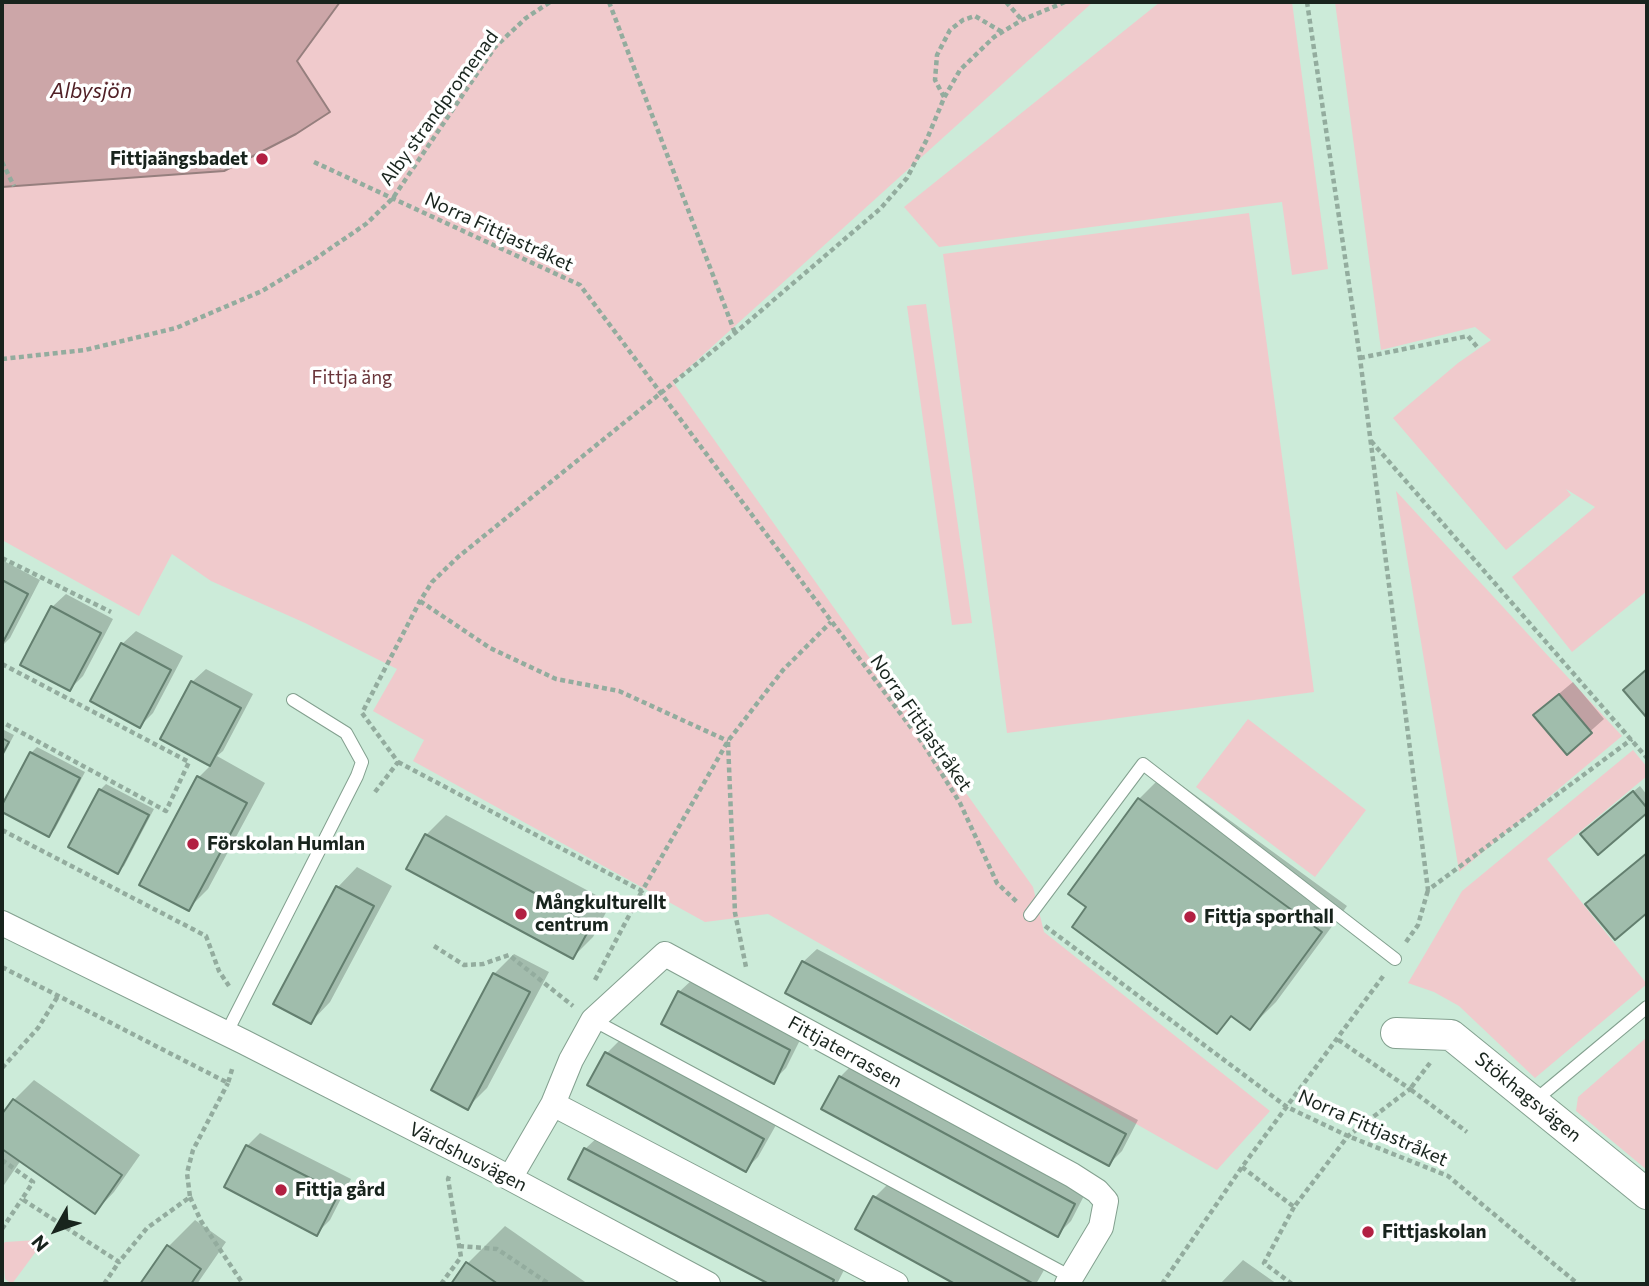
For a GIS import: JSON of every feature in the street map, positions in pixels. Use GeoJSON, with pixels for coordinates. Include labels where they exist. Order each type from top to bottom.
{"type":"FeatureCollection","features":[{"type":"Feature","properties":{"kind":"street","name":"Värdshusvägen"},"geometry":{"type":"LineString","coordinates":[[2,923],[510,1178],[708,1284]]}},
{"type":"Feature","properties":{"kind":"street","name":"Fittjaterrassen"},"geometry":{"type":"LineString","coordinates":[[510,1178],[553,1104],[571,1060],[593,1020],[665,954],[1097,1191],[1106,1200],[1101,1227],[1069,1281]]}},
{"type":"Feature","properties":{"kind":"street"},"geometry":{"type":"LineString","coordinates":[[1396,1033],[1451,1035]]}},
{"type":"Feature","properties":{"kind":"street","name":"Stökhagsvägen"},"geometry":{"type":"LineString","coordinates":[[1451,1035],[1647,1194]]}},
{"type":"Feature","properties":{"kind":"street"},"geometry":{"type":"LineString","coordinates":[[553,1104],[896,1284]]}},
{"type":"Feature","properties":{"kind":"lane"},"geometry":{"type":"LineString","coordinates":[[226,1034],[362,762],[346,733],[293,700]]}},
{"type":"Feature","properties":{"kind":"lane"},"geometry":{"type":"LineString","coordinates":[[1030,915],[1143,764],[1395,959]]}},
{"type":"Feature","properties":{"kind":"lane"},"geometry":{"type":"LineString","coordinates":[[1533,1102],[1647,1007]]}},
{"type":"Feature","properties":{"kind":"lane"},"geometry":{"type":"LineString","coordinates":[[593,1020],[1069,1281]]}},
{"type":"Feature","properties":{"kind":"path","name":"Alby strandpromenad"},"geometry":{"type":"LineString","coordinates":[[2,359],[85,350],[176,328],[262,291],[312,261],[366,225],[393,198],[495,47],[526,18],[550,2]]}},
{"type":"Feature","properties":{"kind":"path"},"geometry":{"type":"LineString","coordinates":[[609,2],[735,333]]}},
{"type":"Feature","properties":{"kind":"path"},"geometry":{"type":"LineString","coordinates":[[1006,2],[1022,20]]}},
{"type":"Feature","properties":{"kind":"path"},"geometry":{"type":"LineString","coordinates":[[831,622],[783,670],[728,741],[642,891],[398,762],[362,713],[419,601],[432,582],[458,556],[735,333],[881,208],[907,178],[960,70],[1002,32],[1022,20],[1065,2]]}},
{"type":"Feature","properties":{"kind":"path"},"geometry":{"type":"LineString","coordinates":[[1162,1284],[1242,1167],[1418,925],[1428,890],[1360,358],[1307,2]]}},
{"type":"Feature","properties":{"kind":"path"},"geometry":{"type":"LineString","coordinates":[[944,98],[935,80],[937,55],[950,30],[963,20],[975,16],[1002,32]]}},
{"type":"Feature","properties":{"kind":"path"},"geometry":{"type":"LineString","coordinates":[[2,162],[14,186]]}},
{"type":"Feature","properties":{"kind":"path","name":"Norra Fittjastråket"},"geometry":{"type":"LineString","coordinates":[[314,162],[580,285],[924,745],[960,803],[997,883],[1030,915],[1287,1107],[1348,1136],[1448,1176],[1577,1284]]}},
{"type":"Feature","properties":{"kind":"path"},"geometry":{"type":"LineString","coordinates":[[1360,358],[1468,337],[1478,348]]}},
{"type":"Feature","properties":{"kind":"path"},"geometry":{"type":"LineString","coordinates":[[1370,440],[1647,758]]}},
{"type":"Feature","properties":{"kind":"path"},"geometry":{"type":"LineString","coordinates":[[2,558],[111,612]]}},
{"type":"Feature","properties":{"kind":"path"},"geometry":{"type":"LineString","coordinates":[[419,601],[490,648],[556,679],[619,691],[728,741]]}},
{"type":"Feature","properties":{"kind":"path"},"geometry":{"type":"LineString","coordinates":[[2,664],[189,762],[166,811],[2,722]]}},
{"type":"Feature","properties":{"kind":"path"},"geometry":{"type":"LineString","coordinates":[[1428,890],[1632,739]]}},
{"type":"Feature","properties":{"kind":"path"},"geometry":{"type":"LineString","coordinates":[[728,741],[734,913],[746,970],[736,993]]}},
{"type":"Feature","properties":{"kind":"path"},"geometry":{"type":"LineString","coordinates":[[368,800],[398,762]]}},
{"type":"Feature","properties":{"kind":"path"},"geometry":{"type":"LineString","coordinates":[[2,830],[206,936],[227,985],[246,995]]}},
{"type":"Feature","properties":{"kind":"path"},"geometry":{"type":"LineString","coordinates":[[434,946],[464,965],[484,964],[509,955],[593,1020]]}},
{"type":"Feature","properties":{"kind":"path"},"geometry":{"type":"LineString","coordinates":[[2,967],[228,1083]]}},
{"type":"Feature","properties":{"kind":"path"},"geometry":{"type":"LineString","coordinates":[[2,1068],[38,1028],[58,996]]}},
{"type":"Feature","properties":{"kind":"path"},"geometry":{"type":"LineString","coordinates":[[1292,1284],[1264,1264],[1294,1207],[1348,1136],[1410,1089],[1451,1035]]}},
{"type":"Feature","properties":{"kind":"path"},"geometry":{"type":"LineString","coordinates":[[1336,1039],[1467,1132]]}},
{"type":"Feature","properties":{"kind":"path"},"geometry":{"type":"LineString","coordinates":[[232,1067],[228,1083],[194,1150],[187,1173],[190,1197],[201,1221],[243,1284]]}},
{"type":"Feature","properties":{"kind":"path"},"geometry":{"type":"LineString","coordinates":[[2,1160],[33,1182],[2,1229]]}},
{"type":"Feature","properties":{"kind":"path"},"geometry":{"type":"LineString","coordinates":[[441,1284],[461,1257],[448,1179],[454,1164]]}},
{"type":"Feature","properties":{"kind":"path"},"geometry":{"type":"LineString","coordinates":[[1242,1167],[1294,1207]]}},
{"type":"Feature","properties":{"kind":"path"},"geometry":{"type":"LineString","coordinates":[[104,1284],[148,1228],[190,1197]]}},
{"type":"Feature","properties":{"kind":"path"},"geometry":{"type":"LineString","coordinates":[[22,1199],[119,1262]]}},
{"type":"Feature","properties":{"kind":"path"},"geometry":{"type":"LineString","coordinates":[[459,1246],[497,1249],[548,1284]]}},
{"type":"Feature","properties":{"kind":"path"},"geometry":{"type":"LineString","coordinates":[[232,1284],[238,1276]]}},
{"type":"Feature","properties":{"kind":"green space","name":"Fittja äng"},"geometry":{"type":"Polygon","coordinates":[[[340,2],[1093,2],[673,382],[1033,887],[1044,932],[1270,1111],[1217,1170],[768,914],[705,922],[413,761],[424,740],[373,711],[397,669],[305,623],[211,581],[172,554],[139,616],[2,540],[2,187],[14,186],[297,61],[340,2]]]}},
{"type":"Feature","properties":{"kind":"green space"},"geometry":{"type":"Polygon","coordinates":[[[1160,2],[1292,2],[1328,269],[1292,275],[1282,202],[939,247],[904,207],[1160,2]]]}},
{"type":"Feature","properties":{"kind":"green space"},"geometry":{"type":"Polygon","coordinates":[[[1335,2],[1647,2],[1647,591],[1572,652],[1512,577],[1595,507],[1566,489],[1571,495],[1506,550],[1393,418],[1458,363],[1491,340],[1475,327],[1381,350],[1335,2]]]}},
{"type":"Feature","properties":{"kind":"green space"},"geometry":{"type":"Polygon","coordinates":[[[1249,213],[1314,692],[1007,733],[943,254],[1249,213]]]}},
{"type":"Feature","properties":{"kind":"green space"},"geometry":{"type":"Polygon","coordinates":[[[926,304],[972,623],[952,625],[907,306],[926,304]]]}},
{"type":"Feature","properties":{"kind":"green space"},"geometry":{"type":"Polygon","coordinates":[[[1396,491],[1622,736],[1459,872],[1459,871],[1396,491]]]}},
{"type":"Feature","properties":{"kind":"green space"},"geometry":{"type":"Polygon","coordinates":[[[1248,719],[1366,810],[1315,877],[1196,787],[1248,719]]]}},
{"type":"Feature","properties":{"kind":"green space"},"geometry":{"type":"Polygon","coordinates":[[[1633,750],[1647,767],[1647,776],[1547,859],[1647,984],[1535,1078],[1459,1006],[1434,992],[1408,983],[1462,891],[1633,750]]]}},
{"type":"Feature","properties":{"kind":"green space"},"geometry":{"type":"Polygon","coordinates":[[[1647,1037],[1647,1170],[1576,1111],[1578,1097],[1647,1037]]]}},
{"type":"Feature","properties":{"kind":"green space"},"geometry":{"type":"Polygon","coordinates":[[[37,1240],[40,1246],[12,1284],[5,1279],[2,1246],[5,1242],[37,1240]]]}},
{"type":"Feature","properties":{"kind":"water","name":"Albysjön"},"geometry":{"type":"Polygon","coordinates":[[[2,2],[340,2],[297,61],[330,112],[296,134],[224,171],[2,187],[2,2]]]}},
{"type":"Feature","properties":{"kind":"building"},"geometry":{"type":"Polygon","coordinates":[[[2,580],[28,594],[2,644],[2,580]]]}},
{"type":"Feature","properties":{"kind":"building"},"geometry":{"type":"Polygon","coordinates":[[[51,606],[101,633],[70,691],[20,665],[51,606]]]}},
{"type":"Feature","properties":{"kind":"building"},"geometry":{"type":"Polygon","coordinates":[[[121,643],[171,670],[140,728],[90,701],[121,643]]]}},
{"type":"Feature","properties":{"kind":"building"},"geometry":{"type":"Polygon","coordinates":[[[1647,669],[1647,718],[1623,690],[1647,669]]]}},
{"type":"Feature","properties":{"kind":"building"},"geometry":{"type":"Polygon","coordinates":[[[191,681],[241,708],[210,766],[160,739],[191,681]]]}},
{"type":"Feature","properties":{"kind":"building"},"geometry":{"type":"Polygon","coordinates":[[[1559,694],[1592,733],[1567,755],[1533,715],[1559,694]]]}},
{"type":"Feature","properties":{"kind":"building"},"geometry":{"type":"Polygon","coordinates":[[[2,738],[9,742],[2,755],[2,738]]]}},
{"type":"Feature","properties":{"kind":"building"},"geometry":{"type":"Polygon","coordinates":[[[30,752],[80,778],[49,837],[2,812],[2,805],[30,752]]]}},
{"type":"Feature","properties":{"kind":"building","name":"Förskolan Humlan"},"geometry":{"type":"Polygon","coordinates":[[[197,776],[247,803],[189,911],[139,885],[197,776]]]}},
{"type":"Feature","properties":{"kind":"building"},"geometry":{"type":"Polygon","coordinates":[[[99,789],[149,815],[118,874],[68,847],[99,789]]]}},
{"type":"Feature","properties":{"kind":"building"},"geometry":{"type":"Polygon","coordinates":[[[1633,791],[1647,808],[1647,813],[1598,855],[1580,834],[1633,791]]]}},
{"type":"Feature","properties":{"kind":"building","name":"Fittja sporthall"},"geometry":{"type":"Polygon","coordinates":[[[1138,798],[1322,932],[1250,1030],[1231,1016],[1217,1034],[1072,927],[1086,907],[1068,894],[1138,798]]]}},
{"type":"Feature","properties":{"kind":"building","name":"Mångkulturellt centrum"},"geometry":{"type":"Polygon","coordinates":[[[425,834],[592,924],[573,959],[406,869],[425,834]]]}},
{"type":"Feature","properties":{"kind":"building"},"geometry":{"type":"Polygon","coordinates":[[[1647,853],[1647,913],[1615,940],[1585,904],[1647,853]]]}},
{"type":"Feature","properties":{"kind":"building"},"geometry":{"type":"Polygon","coordinates":[[[336,886],[374,906],[311,1024],[273,1004],[336,886]]]}},
{"type":"Feature","properties":{"kind":"building"},"geometry":{"type":"Polygon","coordinates":[[[802,961],[1126,1134],[1109,1166],[785,993],[802,961]]]}},
{"type":"Feature","properties":{"kind":"building"},"geometry":{"type":"Polygon","coordinates":[[[493,973],[530,992],[468,1110],[431,1090],[493,973]]]}},
{"type":"Feature","properties":{"kind":"building"},"geometry":{"type":"Polygon","coordinates":[[[678,991],[790,1050],[774,1084],[661,1024],[678,991]]]}},
{"type":"Feature","properties":{"kind":"building"},"geometry":{"type":"Polygon","coordinates":[[[605,1052],[764,1139],[746,1172],[587,1085],[605,1052]]]}},
{"type":"Feature","properties":{"kind":"building"},"geometry":{"type":"Polygon","coordinates":[[[839,1076],[1075,1204],[1058,1237],[821,1109],[839,1076]]]}},
{"type":"Feature","properties":{"kind":"building"},"geometry":{"type":"Polygon","coordinates":[[[13,1099],[122,1175],[95,1214],[2,1149],[2,1114],[13,1099]]]}},
{"type":"Feature","properties":{"kind":"building","name":"Fittja gård"},"geometry":{"type":"Polygon","coordinates":[[[246,1145],[339,1193],[317,1236],[224,1187],[246,1145]]]}},
{"type":"Feature","properties":{"kind":"building"},"geometry":{"type":"Polygon","coordinates":[[[584,1148],[834,1280],[832,1284],[769,1284],[568,1179],[584,1148]]]}},
{"type":"Feature","properties":{"kind":"building"},"geometry":{"type":"Polygon","coordinates":[[[873,1196],[1032,1283],[955,1284],[855,1229],[873,1196]]]}},
{"type":"Feature","properties":{"kind":"building"},"geometry":{"type":"Polygon","coordinates":[[[167,1245],[201,1269],[191,1284],[140,1284],[167,1245]]]}},
{"type":"Feature","properties":{"kind":"building"},"geometry":{"type":"Polygon","coordinates":[[[466,1262],[498,1284],[451,1284],[466,1262]]]}},
{"type":"Feature","properties":{"kind":"place","name":"Fittjaängsbadet"},"geometry":{"type":"Point","coordinates":[262,159]}},
{"type":"Feature","properties":{"kind":"place","name":"Förskolan Humlan"},"geometry":{"type":"Point","coordinates":[193,844]}},
{"type":"Feature","properties":{"kind":"place","name":"Mångkulturellt centrum"},"geometry":{"type":"Point","coordinates":[521,914]}},
{"type":"Feature","properties":{"kind":"place","name":"Fittja sporthall"},"geometry":{"type":"Point","coordinates":[1190,917]}},
{"type":"Feature","properties":{"kind":"place","name":"Fittja gård"},"geometry":{"type":"Point","coordinates":[281,1190]}},
{"type":"Feature","properties":{"kind":"place","name":"Fittjaskolan"},"geometry":{"type":"Point","coordinates":[1368,1232]}}]}
